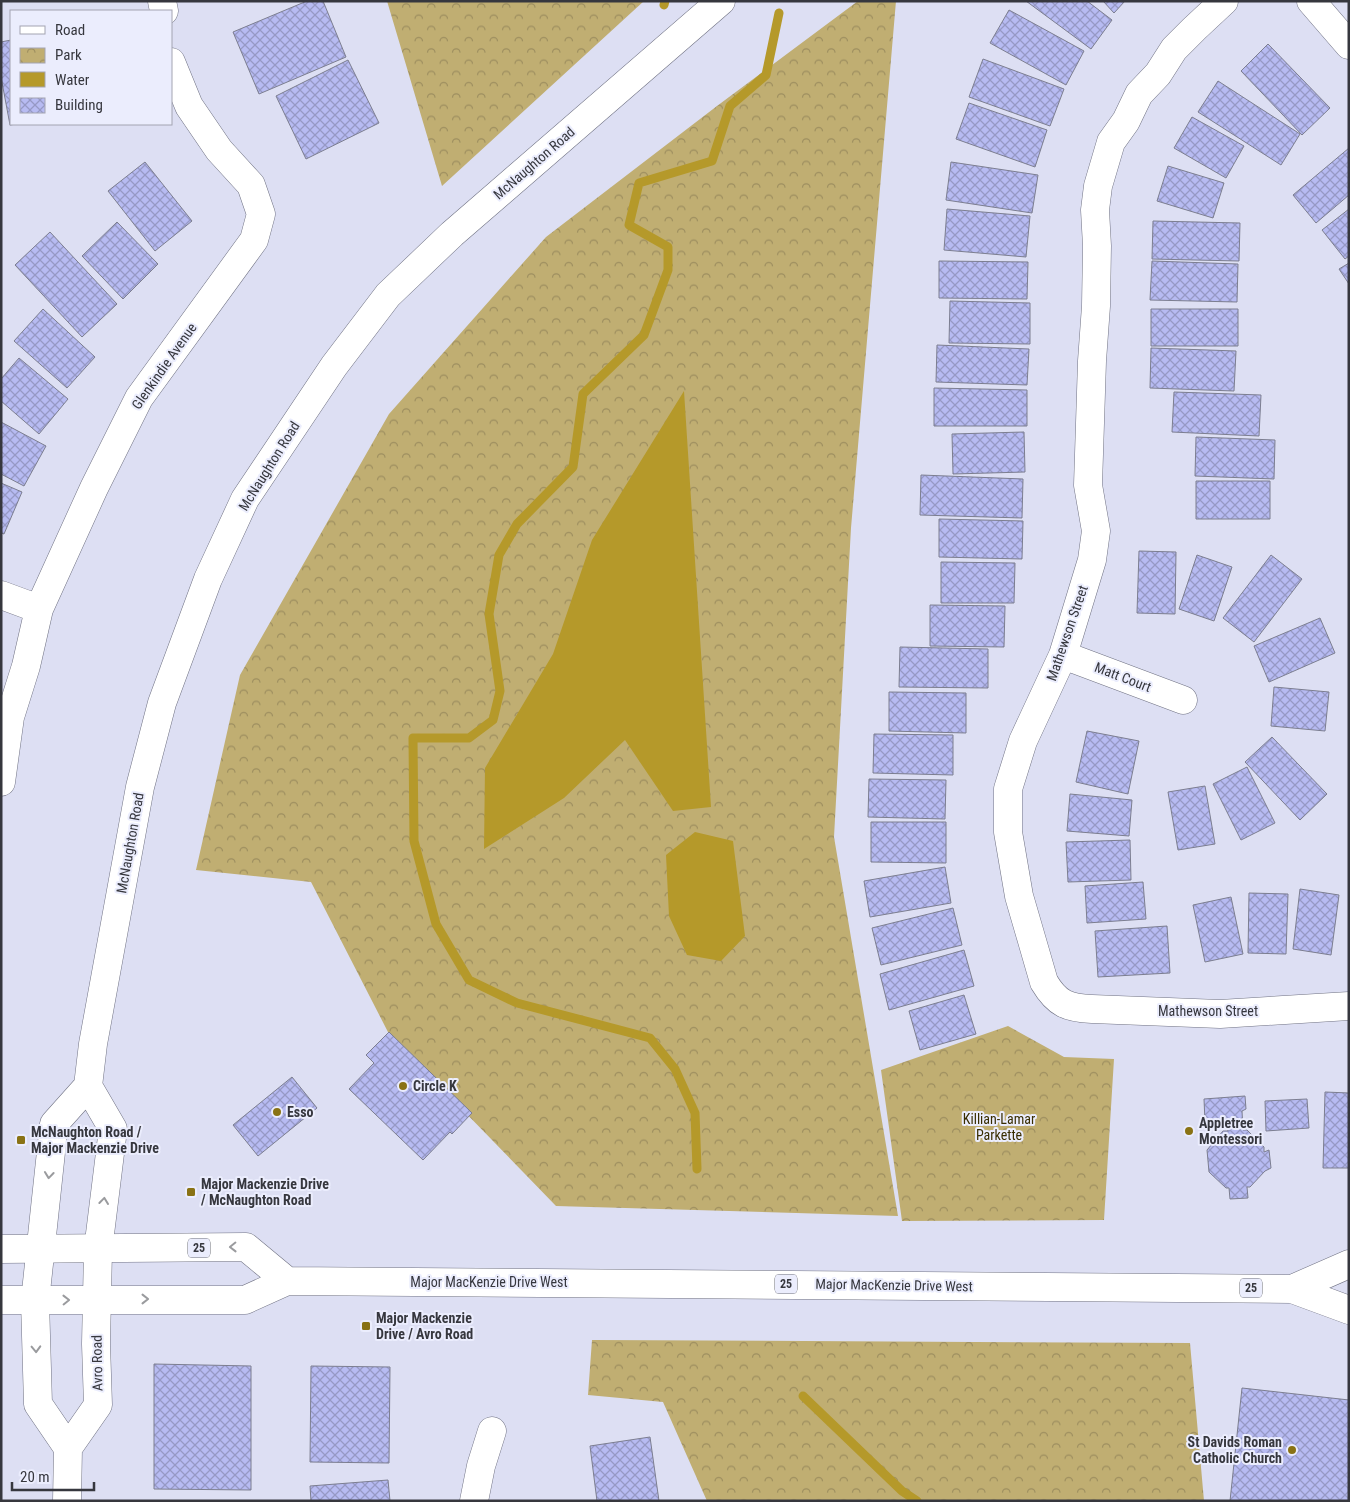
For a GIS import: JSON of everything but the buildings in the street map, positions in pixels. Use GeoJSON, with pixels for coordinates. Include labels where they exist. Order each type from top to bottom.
{"type":"FeatureCollection","features":[{"type":"Feature","properties":{"kind":"street","name":"McNaughton Road"},"geometry":{"type":"LineString","coordinates":[[88,1086],[93,1044],[140,787],[162,703],[208,579],[246,500],[334,366],[388,296],[452,234],[720,1]]}},
{"type":"Feature","properties":{"kind":"street","name":"Mathewson Street"},"geometry":{"type":"LineString","coordinates":[[1224,1],[1174,49],[1158,74],[1139,94],[1126,121],[1111,142],[1098,186],[1094,210],[1097,246],[1096,306],[1092,361],[1088,485],[1096,531],[1092,560],[1063,654],[1023,742],[1008,789],[1008,832],[1019,896],[1044,982],[1050,992],[1063,1005],[1092,1009],[1220,1014],[1349,1006]]}},
{"type":"Feature","properties":{"kind":"street"},"geometry":{"type":"LineString","coordinates":[[1311,1],[1349,45]]}},
{"type":"Feature","properties":{"kind":"street","name":"Glenkindie Avenue"},"geometry":{"type":"LineString","coordinates":[[1,782],[10,717],[26,666],[39,609],[94,488],[138,398],[254,240],[262,214],[251,185],[219,150],[189,106],[172,64]]}},
{"type":"Feature","properties":{"kind":"street"},"geometry":{"type":"LineString","coordinates":[[1,595],[39,609]]}},
{"type":"Feature","properties":{"kind":"street","name":"Matt Court"},"geometry":{"type":"LineString","coordinates":[[1063,654],[1183,700]]}},
{"type":"Feature","properties":{"kind":"street"},"geometry":{"type":"LineString","coordinates":[[67,1501],[68,1448],[38,1404],[35,1301],[42,1250],[54,1124],[88,1086],[113,1129],[98,1250]]}},
{"type":"Feature","properties":{"kind":"street","name":"25"},"geometry":{"type":"LineString","coordinates":[[1,1249],[98,1250],[246,1247],[287,1281]]}},
{"type":"Feature","properties":{"kind":"street","name":"Avro Road"},"geometry":{"type":"LineString","coordinates":[[68,1448],[98,1405],[96,1300],[98,1250]]}},
{"type":"Feature","properties":{"kind":"street","name":"Major MacKenzie Drive West"},"geometry":{"type":"LineString","coordinates":[[1292,1288],[1349,1264]]}},
{"type":"Feature","properties":{"kind":"street","name":"Major MacKenzie Drive West"},"geometry":{"type":"LineString","coordinates":[[1,1300],[245,1300],[287,1281],[668,1283],[1292,1288],[1349,1310]]}},
{"type":"Feature","properties":{"kind":"street"},"geometry":{"type":"LineString","coordinates":[[474,1501],[481,1466],[492,1431]]}},
{"type":"Feature","properties":{"kind":"green space"},"geometry":{"type":"Polygon","coordinates":[[[387,1],[644,1],[442,186],[387,1]]]}},
{"type":"Feature","properties":{"kind":"green space"},"geometry":{"type":"Polygon","coordinates":[[[858,1],[896,1],[851,528],[834,837],[898,1216],[556,1206],[389,1034],[311,882],[196,870],[240,675],[389,414],[546,237],[858,1]]]}},
{"type":"Feature","properties":{"kind":"green space","name":"Killian-Lamar Parkette"},"geometry":{"type":"Polygon","coordinates":[[[1008,1026],[1064,1057],[1114,1059],[1104,1220],[902,1221],[881,1070],[1008,1026]]]}},
{"type":"Feature","properties":{"kind":"green space"},"geometry":{"type":"Polygon","coordinates":[[[592,1340],[1190,1343],[1204,1501],[707,1501],[663,1402],[588,1395],[592,1340]]]}},
{"type":"Feature","properties":{"kind":"water"},"geometry":{"type":"Polygon","coordinates":[[[684,391],[711,807],[673,811],[625,740],[564,798],[484,849],[485,768],[553,654],[592,540],[684,391]]]}},
{"type":"Feature","properties":{"kind":"water"},"geometry":{"type":"Polygon","coordinates":[[[695,832],[733,841],[745,936],[721,961],[687,955],[669,916],[666,855],[695,832]]]}},
{"type":"Feature","properties":{"kind":"waterway"},"geometry":{"type":"LineString","coordinates":[[664,5],[665,1]]}},
{"type":"Feature","properties":{"kind":"waterway"},"geometry":{"type":"LineString","coordinates":[[697,1169],[695,1113],[675,1069],[650,1038],[517,1003],[469,980],[436,924],[414,841],[413,738],[469,738],[493,720],[500,691],[489,614],[499,555],[517,524],[573,467],[583,394],[644,335],[668,270],[668,247],[629,225],[639,183],[712,161],[730,106],[766,75],[779,13]]}},
{"type":"Feature","properties":{"kind":"waterway"},"geometry":{"type":"LineString","coordinates":[[803,1396],[902,1491],[917,1501]]}},
{"type":"Feature","properties":{"kind":"place","name":"Circle K"},"geometry":{"type":"Point","coordinates":[403,1086]}},
{"type":"Feature","properties":{"kind":"place","name":"Esso"},"geometry":{"type":"Point","coordinates":[277,1112]}},
{"type":"Feature","properties":{"kind":"place","name":"Appletree Montessori"},"geometry":{"type":"Point","coordinates":[1189,1131]}},
{"type":"Feature","properties":{"kind":"place","name":"McNaughton Road / Major Mackenzie Drive"},"geometry":{"type":"Point","coordinates":[21,1140]}},
{"type":"Feature","properties":{"kind":"place","name":"Major Mackenzie Drive / McNaughton Road"},"geometry":{"type":"Point","coordinates":[191,1192]}},
{"type":"Feature","properties":{"kind":"place","name":"Major Mackenzie Drive / Avro Road"},"geometry":{"type":"Point","coordinates":[366,1326]}},
{"type":"Feature","properties":{"kind":"place","name":"St Davids Roman Catholic Church"},"geometry":{"type":"Point","coordinates":[1292,1450]}}]}
